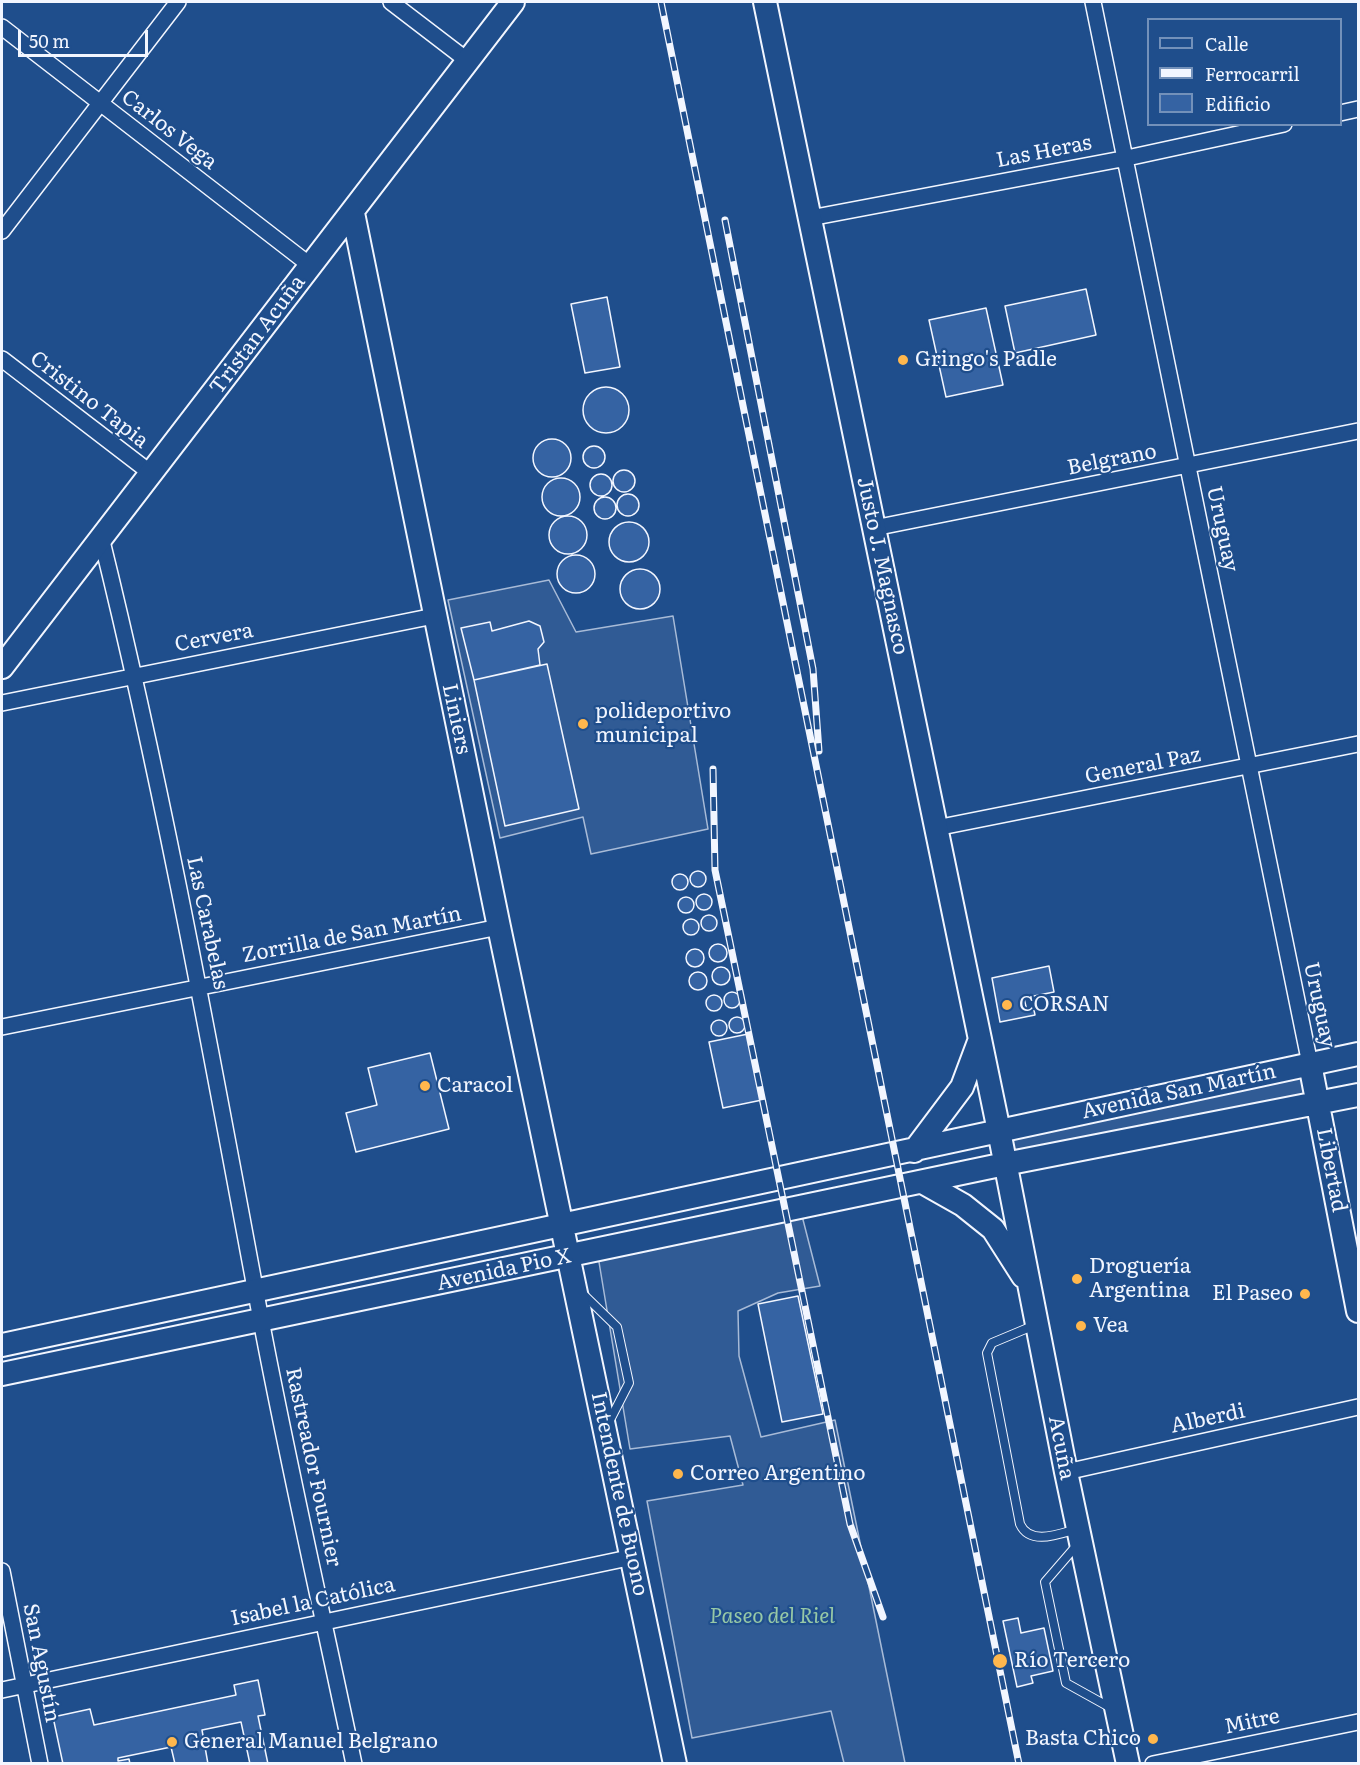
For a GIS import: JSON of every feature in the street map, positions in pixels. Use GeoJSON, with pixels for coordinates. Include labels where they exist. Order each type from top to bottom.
{"type":"FeatureCollection","features":[{"type":"Feature","properties":{"kind":"main road","name":"Tristan Acuña"},"geometry":{"type":"LineString","coordinates":[[2,667],[513,2]]}},
{"type":"Feature","properties":{"kind":"main road","name":"Justo J. Magnasco"},"geometry":{"type":"LineString","coordinates":[[765,2],[999,1131]]}},
{"type":"Feature","properties":{"kind":"main road","name":"Liniers"},"geometry":{"type":"LineString","coordinates":[[353,213],[434,616],[564,1225]]}},
{"type":"Feature","properties":{"kind":"main road"},"geometry":{"type":"LineString","coordinates":[[914,1151],[962,1087],[980,1039]]}},
{"type":"Feature","properties":{"kind":"main road","name":"Avenida San Martín"},"geometry":{"type":"LineString","coordinates":[[999,1131],[1359,1054]]}},
{"type":"Feature","properties":{"kind":"main road","name":"Libertad"},"geometry":{"type":"LineString","coordinates":[[1310,1064],[1359,1311]]}},
{"type":"Feature","properties":{"kind":"main road","name":"Avenida San Martín"},"geometry":{"type":"LineString","coordinates":[[1005,1164],[1359,1095]]}},
{"type":"Feature","properties":{"kind":"main road","name":"Avenida Pio X"},"geometry":{"type":"LineString","coordinates":[[2,1345],[999,1131]]}},
{"type":"Feature","properties":{"kind":"main road","name":"Acuña"},"geometry":{"type":"LineString","coordinates":[[999,1131],[1066,1472],[1128,1764]]}},
{"type":"Feature","properties":{"kind":"main road","name":"Avenida Pio X"},"geometry":{"type":"LineString","coordinates":[[2,1374],[924,1183],[1005,1164]]}},
{"type":"Feature","properties":{"kind":"main road"},"geometry":{"type":"LineString","coordinates":[[924,1183],[963,1205],[993,1229],[1029,1286]]}},
{"type":"Feature","properties":{"kind":"main road","name":"Intendente de Buono"},"geometry":{"type":"LineString","coordinates":[[564,1225],[675,1764]]}},
{"type":"Feature","properties":{"kind":"street"},"geometry":{"type":"LineString","coordinates":[[2,231],[178,2]]}},
{"type":"Feature","properties":{"kind":"street"},"geometry":{"type":"LineString","coordinates":[[391,2],[468,61]]}},
{"type":"Feature","properties":{"kind":"street","name":"Uruguay"},"geometry":{"type":"LineString","coordinates":[[1093,2],[1127,158],[1187,467],[1310,1064]]}},
{"type":"Feature","properties":{"kind":"street","name":"Carlos Vega"},"geometry":{"type":"LineString","coordinates":[[2,27],[311,266]]}},
{"type":"Feature","properties":{"kind":"street"},"geometry":{"type":"LineString","coordinates":[[1342,113],[1359,109]]}},
{"type":"Feature","properties":{"kind":"street","name":"Las Heras"},"geometry":{"type":"LineString","coordinates":[[810,218],[1127,158],[1275,126]]}},
{"type":"Feature","properties":{"kind":"street","name":"Cristino Tapia"},"geometry":{"type":"LineString","coordinates":[[2,359],[152,474]]}},
{"type":"Feature","properties":{"kind":"street","name":"Belgrano"},"geometry":{"type":"LineString","coordinates":[[874,528],[1359,431]]}},
{"type":"Feature","properties":{"kind":"street","name":"Las Carabelas"},"geometry":{"type":"LineString","coordinates":[[101,537],[135,675],[199,987],[261,1320]]}},
{"type":"Feature","properties":{"kind":"street","name":"Cervera"},"geometry":{"type":"LineString","coordinates":[[2,703],[434,616]]}},
{"type":"Feature","properties":{"kind":"street","name":"General Paz"},"geometry":{"type":"LineString","coordinates":[[936,828],[1359,744]]}},
{"type":"Feature","properties":{"kind":"street","name":"Zorrilla de San Martín"},"geometry":{"type":"LineString","coordinates":[[2,1027],[499,927]]}},
{"type":"Feature","properties":{"kind":"street","name":"Rastreador Fournier"},"geometry":{"type":"LineString","coordinates":[[261,1320],[354,1764]]}},
{"type":"Feature","properties":{"kind":"street","name":"Alberdi"},"geometry":{"type":"LineString","coordinates":[[1066,1472],[1359,1407]]}},
{"type":"Feature","properties":{"kind":"street","name":"Isabel la Católica"},"geometry":{"type":"LineString","coordinates":[[2,1690],[633,1557]]}},
{"type":"Feature","properties":{"kind":"street","name":"San Agustín"},"geometry":{"type":"LineString","coordinates":[[2,1571],[40,1764]]}},
{"type":"Feature","properties":{"kind":"street","name":"Mitre"},"geometry":{"type":"LineString","coordinates":[[1153,1764],[1359,1722]]}},
{"type":"Feature","properties":{"kind":"lane"},"geometry":{"type":"LineString","coordinates":[[576,1288],[617,1327],[627,1372],[629,1383],[606,1429]]}},
{"type":"Feature","properties":{"kind":"lane"},"geometry":{"type":"LineString","coordinates":[[1037,1325],[992,1343],[987,1353],[1020,1524],[1023,1530],[1034,1536],[1079,1535]]}},
{"type":"Feature","properties":{"kind":"lane"},"geometry":{"type":"LineString","coordinates":[[1079,1535],[1045,1582],[1048,1600],[1066,1683],[1116,1711]]}},
{"type":"Feature","properties":{"kind":"shaded area","name":"polideportivo municipal"},"geometry":{"type":"Polygon","coordinates":[[[549,580],[576,632],[673,616],[708,829],[591,854],[583,817],[500,838],[448,600],[549,580]]]}},
{"type":"Feature","properties":{"kind":"shaded area"},"geometry":{"type":"Polygon","coordinates":[[[1310,1064],[1318,1103],[1005,1164],[999,1131],[1310,1064]]]}},
{"type":"Feature","properties":{"kind":"shaded area","name":"Paseo del Riel"},"geometry":{"type":"Polygon","coordinates":[[[800,1208],[820,1286],[778,1293],[738,1311],[739,1356],[761,1437],[835,1420],[905,1763],[844,1763],[831,1711],[692,1738],[647,1501],[743,1485],[730,1436],[630,1449],[597,1250],[800,1208]]]}},
{"type":"Feature","properties":{"kind":"building"},"geometry":{"type":"Polygon","coordinates":[[[1086,289],[1096,335],[1015,353],[1005,306],[1086,289]]]}},
{"type":"Feature","properties":{"kind":"building"},"geometry":{"type":"Polygon","coordinates":[[[607,297],[620,367],[585,373],[571,304],[607,297]]]}},
{"type":"Feature","properties":{"kind":"building"},"geometry":{"type":"Polygon","coordinates":[[[986,308],[1003,385],[946,397],[929,320],[986,308]]]}},
{"type":"Feature","properties":{"kind":"building"},"geometry":{"type":"Polygon","coordinates":[[[606,387],[622,394],[629,410],[622,426],[606,433],[590,426],[583,410],[590,394],[606,387]]]}},
{"type":"Feature","properties":{"kind":"building"},"geometry":{"type":"Polygon","coordinates":[[[552,439],[565,445],[571,458],[565,471],[552,477],[539,471],[533,458],[539,445],[552,439]]]}},
{"type":"Feature","properties":{"kind":"building"},"geometry":{"type":"Polygon","coordinates":[[[594,446],[604,453],[605,457],[598,467],[594,468],[584,461],[583,457],[590,447],[594,446]]]}},
{"type":"Feature","properties":{"kind":"building"},"geometry":{"type":"Polygon","coordinates":[[[624,470],[634,477],[635,481],[628,491],[624,492],[614,485],[613,481],[620,471],[624,470]]]}},
{"type":"Feature","properties":{"kind":"building"},"geometry":{"type":"Polygon","coordinates":[[[601,474],[611,481],[612,485],[605,495],[601,496],[591,489],[590,485],[597,475],[601,474]]]}},
{"type":"Feature","properties":{"kind":"building"},"geometry":{"type":"Polygon","coordinates":[[[561,478],[574,484],[580,497],[574,510],[561,516],[548,510],[542,497],[548,484],[561,478]]]}},
{"type":"Feature","properties":{"kind":"building"},"geometry":{"type":"Polygon","coordinates":[[[628,494],[638,501],[639,505],[632,515],[628,516],[618,509],[617,505],[624,495],[628,494]]]}},
{"type":"Feature","properties":{"kind":"building"},"geometry":{"type":"Polygon","coordinates":[[[605,497],[615,504],[616,508],[609,518],[605,519],[595,512],[594,508],[601,498],[605,497]]]}},
{"type":"Feature","properties":{"kind":"building"},"geometry":{"type":"Polygon","coordinates":[[[568,516],[581,522],[587,535],[581,548],[568,554],[555,548],[549,535],[555,522],[568,516]]]}},
{"type":"Feature","properties":{"kind":"building"},"geometry":{"type":"Polygon","coordinates":[[[629,522],[637,523],[643,528],[648,534],[648,550],[643,556],[637,561],[629,562],[621,561],[615,556],[610,550],[609,542],[610,534],[615,528],[621,523],[629,522]]]}},
{"type":"Feature","properties":{"kind":"building"},"geometry":{"type":"Polygon","coordinates":[[[576,555],[589,561],[595,574],[589,587],[576,593],[563,587],[557,574],[563,561],[576,555]]]}},
{"type":"Feature","properties":{"kind":"building"},"geometry":{"type":"Polygon","coordinates":[[[640,569],[648,570],[654,575],[659,581],[659,597],[654,603],[648,608],[640,609],[632,608],[626,603],[621,597],[620,589],[621,581],[626,575],[632,570],[640,569]]]}},
{"type":"Feature","properties":{"kind":"building"},"geometry":{"type":"Polygon","coordinates":[[[529,621],[540,626],[544,642],[538,649],[540,665],[474,680],[461,628],[490,622],[492,631],[529,621]]]}},
{"type":"Feature","properties":{"kind":"building"},"geometry":{"type":"Polygon","coordinates":[[[547,664],[579,809],[505,826],[474,680],[547,664]]]}},
{"type":"Feature","properties":{"kind":"building"},"geometry":{"type":"Polygon","coordinates":[[[698,871],[704,873],[706,879],[704,885],[698,887],[692,885],[690,879],[692,873],[698,871]]]}},
{"type":"Feature","properties":{"kind":"building"},"geometry":{"type":"Polygon","coordinates":[[[680,874],[686,876],[688,882],[686,888],[680,890],[674,888],[672,882],[674,876],[680,874]]]}},
{"type":"Feature","properties":{"kind":"building"},"geometry":{"type":"Polygon","coordinates":[[[704,894],[710,896],[712,902],[710,908],[704,910],[698,908],[696,902],[698,896],[704,894]]]}},
{"type":"Feature","properties":{"kind":"building"},"geometry":{"type":"Polygon","coordinates":[[[686,897],[692,899],[694,905],[692,911],[686,913],[680,911],[678,905],[680,899],[686,897]]]}},
{"type":"Feature","properties":{"kind":"building"},"geometry":{"type":"Polygon","coordinates":[[[709,915],[715,917],[717,923],[715,929],[709,931],[703,929],[701,923],[703,917],[709,915]]]}},
{"type":"Feature","properties":{"kind":"building"},"geometry":{"type":"Polygon","coordinates":[[[691,919],[697,921],[699,927],[697,933],[691,935],[685,933],[683,927],[685,921],[691,919]]]}},
{"type":"Feature","properties":{"kind":"building"},"geometry":{"type":"Polygon","coordinates":[[[714,944],[722,944],[727,949],[725,960],[714,962],[709,957],[709,949],[714,944]]]}},
{"type":"Feature","properties":{"kind":"building"},"geometry":{"type":"Polygon","coordinates":[[[691,949],[699,949],[704,954],[702,965],[691,967],[686,962],[686,954],[691,949]]]}},
{"type":"Feature","properties":{"kind":"building"},"geometry":{"type":"Polygon","coordinates":[[[1049,966],[1054,992],[1024,998],[1027,1011],[1034,1010],[1035,1015],[1000,1022],[992,978],[1049,966]]]}},
{"type":"Feature","properties":{"kind":"building"},"geometry":{"type":"Polygon","coordinates":[[[717,967],[725,967],[730,972],[728,983],[717,985],[712,980],[712,972],[717,967]]]}},
{"type":"Feature","properties":{"kind":"building"},"geometry":{"type":"Polygon","coordinates":[[[694,972],[702,972],[707,977],[705,988],[694,990],[689,985],[689,977],[694,972]]]}},
{"type":"Feature","properties":{"kind":"building"},"geometry":{"type":"Polygon","coordinates":[[[732,992],[738,994],[740,1000],[738,1006],[732,1008],[726,1006],[724,1000],[726,994],[732,992]]]}},
{"type":"Feature","properties":{"kind":"building"},"geometry":{"type":"Polygon","coordinates":[[[714,995],[720,997],[722,1003],[720,1009],[714,1011],[708,1009],[706,1003],[708,997],[714,995]]]}},
{"type":"Feature","properties":{"kind":"building"},"geometry":{"type":"Polygon","coordinates":[[[737,1017],[743,1019],[745,1025],[743,1031],[737,1033],[731,1031],[729,1025],[731,1019],[737,1017]]]}},
{"type":"Feature","properties":{"kind":"building"},"geometry":{"type":"Polygon","coordinates":[[[719,1020],[725,1022],[727,1028],[725,1034],[719,1036],[713,1034],[711,1028],[713,1022],[719,1020]]]}},
{"type":"Feature","properties":{"kind":"building"},"geometry":{"type":"Polygon","coordinates":[[[748,1034],[762,1100],[723,1108],[709,1042],[748,1034]]]}},
{"type":"Feature","properties":{"kind":"building"},"geometry":{"type":"Polygon","coordinates":[[[430,1053],[449,1129],[356,1152],[346,1113],[377,1105],[368,1068],[430,1053]]]}},
{"type":"Feature","properties":{"kind":"building"},"geometry":{"type":"Polygon","coordinates":[[[798,1296],[823,1414],[782,1422],[758,1304],[798,1296]]]}},
{"type":"Feature","properties":{"kind":"building"},"geometry":{"type":"Polygon","coordinates":[[[1018,1618],[1021,1633],[1044,1628],[1053,1671],[1031,1676],[1033,1683],[1017,1687],[1003,1621],[1018,1618]]]}},
{"type":"Feature","properties":{"kind":"building"},"geometry":{"type":"Polygon","coordinates":[[[258,1680],[265,1715],[258,1716],[268,1764],[250,1764],[241,1722],[202,1730],[208,1764],[175,1764],[171,1747],[118,1758],[118,1761],[129,1759],[130,1764],[63,1764],[53,1717],[90,1709],[94,1725],[236,1695],[234,1685],[258,1680]]]}},
{"type":"Feature","properties":{"kind":"railway"},"geometry":{"type":"LineString","coordinates":[[661,2],[1019,1764]]}},
{"type":"Feature","properties":{"kind":"railway"},"geometry":{"type":"LineString","coordinates":[[725,220],[813,669],[819,751]]}},
{"type":"Feature","properties":{"kind":"railway"},"geometry":{"type":"LineString","coordinates":[[713,769],[715,870],[850,1524],[883,1617]]}},
{"type":"Feature","properties":{"kind":"place","name":"Gringo's Padle"},"geometry":{"type":"Point","coordinates":[903,360]}},
{"type":"Feature","properties":{"kind":"place","name":"polideportivo municipal"},"geometry":{"type":"Point","coordinates":[583,724]}},
{"type":"Feature","properties":{"kind":"place","name":"CORSAN"},"geometry":{"type":"Point","coordinates":[1007,1005]}},
{"type":"Feature","properties":{"kind":"place","name":"Caracol"},"geometry":{"type":"Point","coordinates":[425,1086]}},
{"type":"Feature","properties":{"kind":"place","name":"Droguería Argentina"},"geometry":{"type":"Point","coordinates":[1077,1279]}},
{"type":"Feature","properties":{"kind":"place","name":"El Paseo"},"geometry":{"type":"Point","coordinates":[1305,1294]}},
{"type":"Feature","properties":{"kind":"place","name":"Vea"},"geometry":{"type":"Point","coordinates":[1081,1326]}},
{"type":"Feature","properties":{"kind":"place","name":"Correo Argentino"},"geometry":{"type":"Point","coordinates":[678,1474]}},
{"type":"Feature","properties":{"kind":"place","name":"Río Tercero"},"geometry":{"type":"Point","coordinates":[1000,1661]}},
{"type":"Feature","properties":{"kind":"place","name":"Basta Chico"},"geometry":{"type":"Point","coordinates":[1153,1739]}},
{"type":"Feature","properties":{"kind":"place","name":"General Manuel Belgrano"},"geometry":{"type":"Point","coordinates":[172,1742]}}]}
